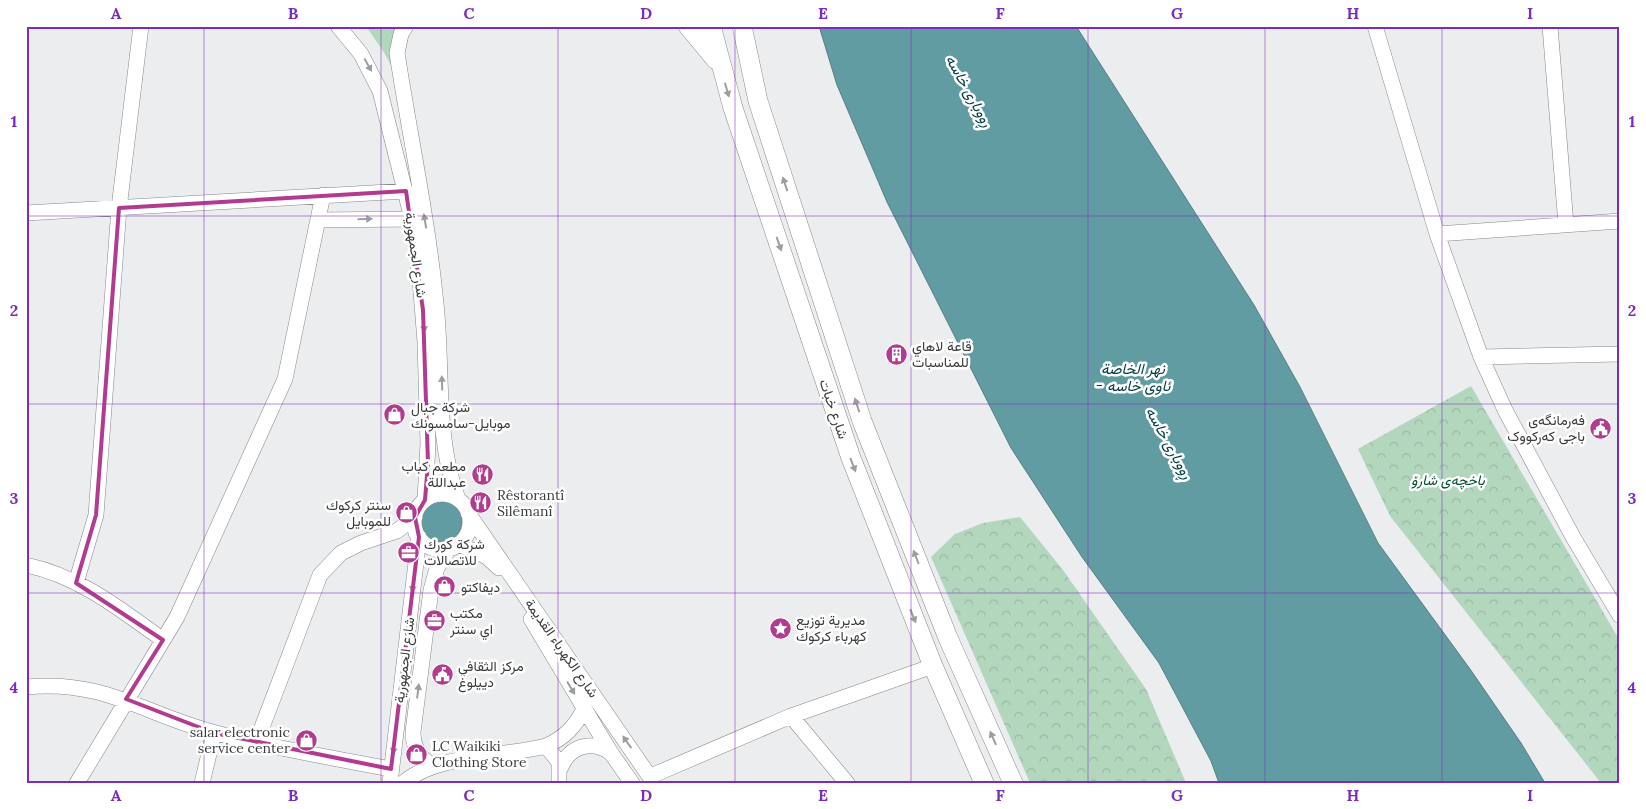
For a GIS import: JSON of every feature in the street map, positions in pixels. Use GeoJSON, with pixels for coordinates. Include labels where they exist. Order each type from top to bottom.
{"type":"FeatureCollection","features":[{"type":"Feature","properties":{"kind":"main road"},"geometry":{"type":"LineString","coordinates":[[688,26],[720,65]]}},
{"type":"Feature","properties":{"kind":"main road","name":"شارع خبات"},"geometry":{"type":"LineString","coordinates":[[711,26],[720,65],[851,458],[933,666],[984,783]]}},
{"type":"Feature","properties":{"kind":"main road","name":"شارع خبات"},"geometry":{"type":"LineString","coordinates":[[742,26],[758,101],[862,421],[948,638],[1013,783]]}},
{"type":"Feature","properties":{"kind":"street"},"geometry":{"type":"LineString","coordinates":[[76,583],[96,515],[120,208],[141,26]]}},
{"type":"Feature","properties":{"kind":"street","name":"شارع الجمهورية"},"geometry":{"type":"LineString","coordinates":[[338,26],[361,54],[372,72],[380,91],[412,218],[426,342],[428,444],[425,500]]}},
{"type":"Feature","properties":{"kind":"street","name":"شارع الجمهورية"},"geometry":{"type":"LineString","coordinates":[[406,26],[401,34],[397,53],[435,288],[441,357],[444,449],[447,466],[458,499]]}},
{"type":"Feature","properties":{"kind":"street"},"geometry":{"type":"LineString","coordinates":[[1375,26],[1438,234],[1481,357],[1505,410],[1573,537],[1620,616]]}},
{"type":"Feature","properties":{"kind":"street"},"geometry":{"type":"LineString","coordinates":[[1550,26],[1566,225]]}},
{"type":"Feature","properties":{"kind":"street"},"geometry":{"type":"LineString","coordinates":[[26,213],[406,190]]}},
{"type":"Feature","properties":{"kind":"street"},"geometry":{"type":"LineString","coordinates":[[77,783],[177,617],[285,379],[323,195]]}},
{"type":"Feature","properties":{"kind":"street"},"geometry":{"type":"LineString","coordinates":[[318,220],[412,218]]}},
{"type":"Feature","properties":{"kind":"street"},"geometry":{"type":"LineString","coordinates":[[1438,234],[1620,221]]}},
{"type":"Feature","properties":{"kind":"street"},"geometry":{"type":"LineString","coordinates":[[1481,357],[1620,354]]}},
{"type":"Feature","properties":{"kind":"street"},"geometry":{"type":"LineString","coordinates":[[256,743],[320,575],[341,553],[361,543],[398,531],[414,517],[420,504],[425,500],[442,494],[458,499],[468,514],[468,531],[437,568],[432,585],[413,732],[415,748],[419,755],[433,766]]}},
{"type":"Feature","properties":{"kind":"street","name":"شارع الكهرباء القديمة"},"geometry":{"type":"LineString","coordinates":[[468,514],[652,780]]}},
{"type":"Feature","properties":{"kind":"street"},"geometry":{"type":"LineString","coordinates":[[414,517],[418,537],[432,548],[454,546]]}},
{"type":"Feature","properties":{"kind":"street","name":"شارع الجمهورية"},"geometry":{"type":"LineString","coordinates":[[390,776],[418,537]]}},
{"type":"Feature","properties":{"kind":"street","name":"شارع الكهرباء القديمة"},"geometry":{"type":"LineString","coordinates":[[454,546],[487,556],[495,563],[611,753],[632,783]]}},
{"type":"Feature","properties":{"kind":"street"},"geometry":{"type":"LineString","coordinates":[[26,566],[51,570],[99,594],[163,640]]}},
{"type":"Feature","properties":{"kind":"street"},"geometry":{"type":"LineString","coordinates":[[652,780],[792,716],[933,666]]}},
{"type":"Feature","properties":{"kind":"street"},"geometry":{"type":"LineString","coordinates":[[26,687],[51,684],[73,686],[126,699],[214,733],[390,776]]}},
{"type":"Feature","properties":{"kind":"street"},"geometry":{"type":"LineString","coordinates":[[403,783],[412,775],[433,766],[546,746],[573,728],[584,709]]}},
{"type":"Feature","properties":{"kind":"street"},"geometry":{"type":"LineString","coordinates":[[792,716],[848,783]]}},
{"type":"Feature","properties":{"kind":"street"},"geometry":{"type":"LineString","coordinates":[[202,783],[214,733]]}},
{"type":"Feature","properties":{"kind":"street"},"geometry":{"type":"LineString","coordinates":[[560,776],[569,753],[585,745],[594,745],[611,753]]}},
{"type":"Feature","properties":{"kind":"street"},"geometry":{"type":"LineString","coordinates":[[546,746],[556,756],[560,776]]}},
{"type":"Feature","properties":{"kind":"highlighted area"},"geometry":{"type":"Polygon","coordinates":[[[406,191],[423,310],[428,463],[425,500],[415,517],[419,537],[391,769],[214,733],[126,699],[163,640],[76,583],[96,515],[119,208],[406,191]]]}},
{"type":"Feature","properties":{"kind":"green space"},"geometry":{"type":"Polygon","coordinates":[[[366,26],[396,26],[393,39],[398,79],[385,54],[366,26]]]}},
{"type":"Feature","properties":{"kind":"green space","name":"باخچەی شارۆ"},"geometry":{"type":"Polygon","coordinates":[[[1471,386],[1620,641],[1620,783],[1601,783],[1390,516],[1358,449],[1471,386]]]}},
{"type":"Feature","properties":{"kind":"green space"},"geometry":{"type":"Polygon","coordinates":[[[1020,517],[1063,570],[1146,689],[1186,783],[1030,783],[931,557],[955,534],[983,523],[1020,517]]]}},
{"type":"Feature","properties":{"kind":"water","name":"نهر الخاصة - ئاوی خاسە"},"geometry":{"type":"Polygon","coordinates":[[[819,26],[1076,26],[1254,305],[1300,387],[1378,543],[1470,669],[1521,743],[1545,783],[1219,783],[1211,761],[1159,663],[1082,557],[1011,448],[887,202],[837,85],[819,26]]]}},
{"type":"Feature","properties":{"kind":"water"},"geometry":{"type":"Polygon","coordinates":[[[437,500],[445,500],[456,506],[462,521],[456,536],[445,542],[437,542],[426,536],[420,525],[420,517],[426,506],[437,500]]]}},
{"type":"Feature","properties":{"kind":"place","name":"قاعة لاهاي للمناسبات"},"geometry":{"type":"Point","coordinates":[896,354]}},
{"type":"Feature","properties":{"kind":"place","name":"شركة جبال موبايل-سامسونك"},"geometry":{"type":"Point","coordinates":[395,415]}},
{"type":"Feature","properties":{"kind":"place","name":"فەرمانگەی باجی کەرکووک"},"geometry":{"type":"Point","coordinates":[1601,428]}},
{"type":"Feature","properties":{"kind":"place","name":"مطعم كباب عبداللة"},"geometry":{"type":"Point","coordinates":[482,474]}},
{"type":"Feature","properties":{"kind":"place","name":"Rêstorantî Silêmanî"},"geometry":{"type":"Point","coordinates":[481,503]}},
{"type":"Feature","properties":{"kind":"place","name":"سنتر كركوك للموبايل"},"geometry":{"type":"Point","coordinates":[407,513]}},
{"type":"Feature","properties":{"kind":"place","name":"شركة كورك للاتصالات"},"geometry":{"type":"Point","coordinates":[408,552]}},
{"type":"Feature","properties":{"kind":"place","name":"ديفاكتو"},"geometry":{"type":"Point","coordinates":[445,587]}},
{"type":"Feature","properties":{"kind":"place","name":"مكتب اي سنتر"},"geometry":{"type":"Point","coordinates":[434,621]}},
{"type":"Feature","properties":{"kind":"place","name":"مديرية توزيع كهرباء كركوك"},"geometry":{"type":"Point","coordinates":[780,628]}},
{"type":"Feature","properties":{"kind":"place","name":"مركز الثقافي دييلوغ"},"geometry":{"type":"Point","coordinates":[442,674]}},
{"type":"Feature","properties":{"kind":"place","name":"salar electronic service center"},"geometry":{"type":"Point","coordinates":[306,740]}},
{"type":"Feature","properties":{"kind":"place","name":"LC Waikiki Clothing Store"},"geometry":{"type":"Point","coordinates":[416,754]}},
{"type":"Feature","properties":{"kind":"water label","name":"ڕووباری خاسە"},"geometry":{"type":"Point","coordinates":[969,91]}},
{"type":"Feature","properties":{"kind":"water label","name":"ڕووباری خاسە"},"geometry":{"type":"Point","coordinates":[1169,443]}}]}
